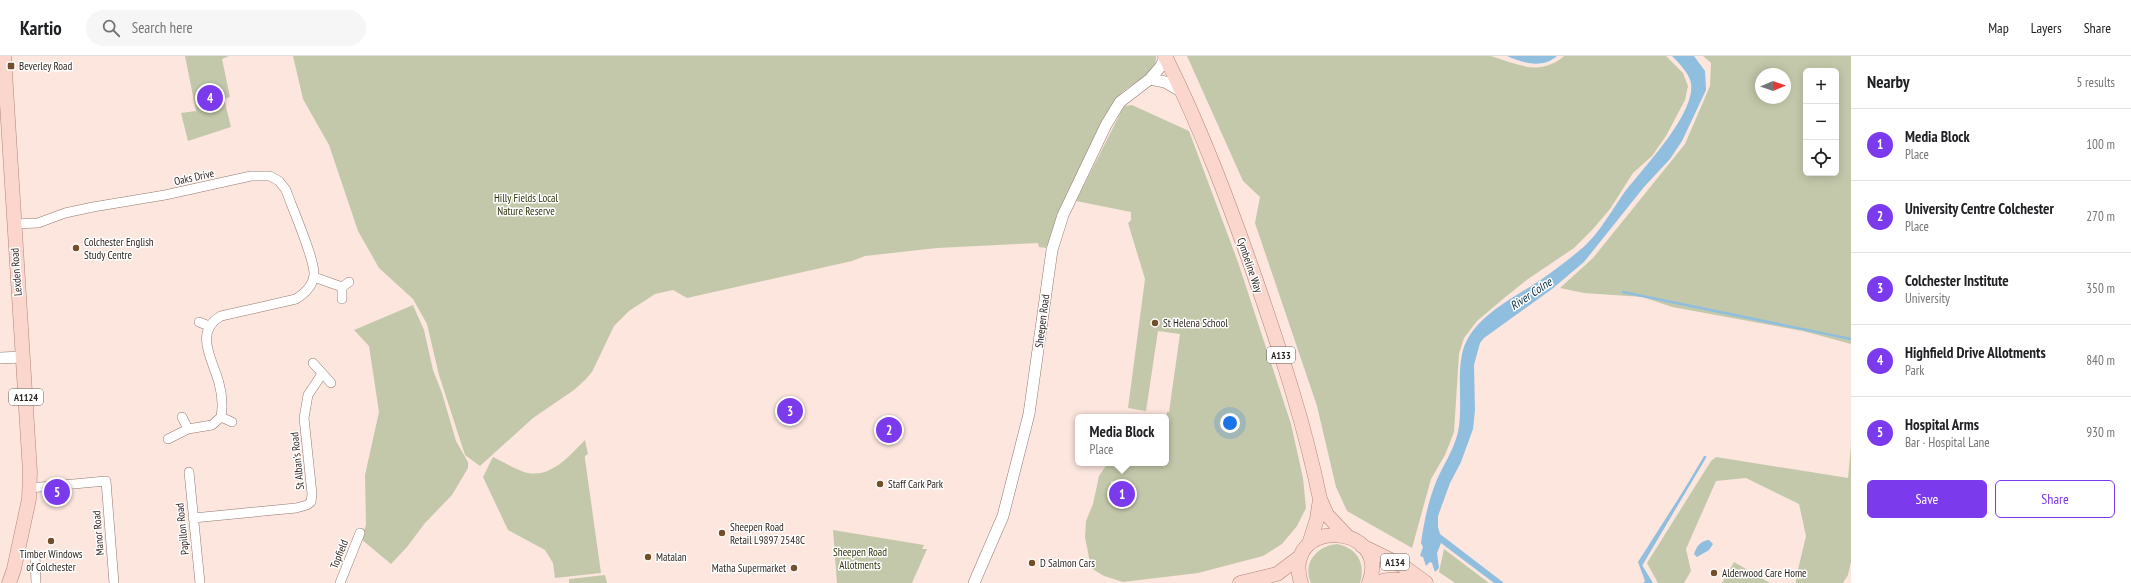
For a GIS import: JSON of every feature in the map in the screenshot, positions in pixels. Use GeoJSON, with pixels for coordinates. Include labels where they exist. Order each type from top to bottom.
{"type":"FeatureCollection","features":[{"type":"Feature","properties":{"kind":"main road","name":"Lexden Road"},"geometry":{"type":"LineString","coordinates":[[4,56],[3,92],[23,357],[30,461],[30,488]]}},
{"type":"Feature","properties":{"kind":"main road","name":"Cymbeline Way"},"geometry":{"type":"LineString","coordinates":[[1165,56],[1184,93],[1248,257],[1287,370],[1320,499]]}},
{"type":"Feature","properties":{"kind":"main road","name":"A1124"},"geometry":{"type":"LineString","coordinates":[[12,580],[30,488]]}},
{"type":"Feature","properties":{"kind":"main road","name":"A133"},"geometry":{"type":"LineString","coordinates":[[1320,499],[1327,515],[1347,536]]}},
{"type":"Feature","properties":{"kind":"main road","name":"A133"},"geometry":{"type":"LineString","coordinates":[[1305,550],[1317,519],[1320,499]]}},
{"type":"Feature","properties":{"kind":"main road"},"geometry":{"type":"LineString","coordinates":[[1240,583],[1277,574],[1305,550],[1327,535],[1347,536]]}},
{"type":"Feature","properties":{"kind":"main road","name":"A134"},"geometry":{"type":"LineString","coordinates":[[1347,536],[1362,546],[1403,566],[1426,583]]}},
{"type":"Feature","properties":{"kind":"main road","name":"A134"},"geometry":{"type":"LineString","coordinates":[[1362,546],[1371,562],[1372,572],[1369,583]]}},
{"type":"Feature","properties":{"kind":"main road"},"geometry":{"type":"LineString","coordinates":[[1301,583],[1299,567],[1305,550]]}},
{"type":"Feature","properties":{"kind":"main road","name":"A134"},"geometry":{"type":"LineString","coordinates":[[1383,582],[1405,580],[1417,583]]}},
{"type":"Feature","properties":{"kind":"street","name":"Sheepen Road"},"geometry":{"type":"LineString","coordinates":[[974,583],[1004,516],[1029,414],[1052,250],[1063,215],[1106,125],[1120,102],[1150,79],[1161,66],[1165,56]]}},
{"type":"Feature","properties":{"kind":"street"},"geometry":{"type":"LineString","coordinates":[[1150,79],[1165,82],[1184,93]]}},
{"type":"Feature","properties":{"kind":"street","name":"Oaks Drive"},"geometry":{"type":"LineString","coordinates":[[13,224],[38,223],[65,213],[93,207],[165,195],[251,176],[270,176],[279,181],[286,190],[314,269],[314,277]]}},
{"type":"Feature","properties":{"kind":"street"},"geometry":{"type":"LineString","coordinates":[[222,417],[221,393],[206,333],[212,321],[221,316],[296,299],[308,288],[314,277],[345,284],[342,299]]}},
{"type":"Feature","properties":{"kind":"street"},"geometry":{"type":"LineString","coordinates":[[199,322],[209,326]]}},
{"type":"Feature","properties":{"kind":"street"},"geometry":{"type":"LineString","coordinates":[[0,358],[23,357]]}},
{"type":"Feature","properties":{"kind":"street"},"geometry":{"type":"LineString","coordinates":[[313,363],[331,383]]}},
{"type":"Feature","properties":{"kind":"street","name":"St Alban's Road"},"geometry":{"type":"LineString","coordinates":[[193,518],[296,508],[307,506],[311,502],[312,494],[304,418],[308,396],[322,374]]}},
{"type":"Feature","properties":{"kind":"street"},"geometry":{"type":"LineString","coordinates":[[182,417],[188,429]]}},
{"type":"Feature","properties":{"kind":"street"},"geometry":{"type":"LineString","coordinates":[[222,417],[232,422]]}},
{"type":"Feature","properties":{"kind":"street"},"geometry":{"type":"LineString","coordinates":[[168,439],[188,429],[212,425],[222,417]]}},
{"type":"Feature","properties":{"kind":"street","name":"Papillon Road"},"geometry":{"type":"LineString","coordinates":[[188,472],[200,583]]}},
{"type":"Feature","properties":{"kind":"street","name":"Manor Road"},"geometry":{"type":"LineString","coordinates":[[30,488],[106,481],[114,583]]}},
{"type":"Feature","properties":{"kind":"street","name":"Topfield"},"geometry":{"type":"LineString","coordinates":[[340,583],[360,533]]}},
{"type":"Feature","properties":{"kind":"street"},"geometry":{"type":"LineString","coordinates":[[36,555],[36,583]]}},
{"type":"Feature","properties":{"kind":"green space"},"geometry":{"type":"Polygon","coordinates":[[[185,56],[229,56],[222,59],[230,97],[224,99],[231,127],[188,141],[181,113],[196,111],[185,56]]]}},
{"type":"Feature","properties":{"kind":"green space","name":"Hilly Fields Local Nature Reserve"},"geometry":{"type":"Polygon","coordinates":[[[293,56],[1156,56],[1155,64],[1148,75],[1124,91],[1119,96],[1110,111],[1082,163],[1046,248],[1039,247],[1038,243],[937,248],[865,256],[852,261],[687,298],[673,290],[655,294],[629,311],[614,326],[592,372],[585,380],[574,390],[533,418],[480,466],[465,455],[439,375],[427,324],[413,299],[379,268],[358,231],[329,145],[303,99],[293,56]]]}},
{"type":"Feature","properties":{"kind":"green space"},"geometry":{"type":"Polygon","coordinates":[[[1187,56],[1491,56],[1519,65],[1537,67],[1546,66],[1564,56],[1666,56],[1683,73],[1688,86],[1685,100],[1666,136],[1652,156],[1633,173],[1610,209],[1574,248],[1528,279],[1503,299],[1477,321],[1464,338],[1459,354],[1454,432],[1445,455],[1431,479],[1412,548],[1347,511],[1336,487],[1317,406],[1255,223],[1260,197],[1243,181],[1187,56]]]}},
{"type":"Feature","properties":{"kind":"green space"},"geometry":{"type":"Polygon","coordinates":[[[1703,56],[1851,56],[1851,344],[1803,331],[1672,307],[1643,297],[1584,293],[1560,288],[1593,258],[1685,144],[1710,86],[1711,63],[1703,56]]]}},
{"type":"Feature","properties":{"kind":"green space","name":"St Helena School"},"geometry":{"type":"Polygon","coordinates":[[[1132,105],[1189,131],[1238,262],[1291,424],[1303,478],[1306,508],[1297,526],[1282,544],[1263,556],[1198,573],[1123,582],[1104,576],[1091,568],[1085,537],[1086,521],[1093,504],[1099,476],[1106,466],[1169,466],[1169,414],[1167,414],[1167,412],[1169,412],[1180,334],[1158,331],[1146,411],[1128,408],[1145,279],[1128,223],[1131,220],[1131,212],[1076,201],[1124,106],[1132,105]],[[1111,481],[1110,497],[1114,497],[1114,501],[1133,503],[1134,490],[1123,489],[1124,482],[1111,481]]]}},
{"type":"Feature","properties":{"kind":"green space"},"geometry":{"type":"Polygon","coordinates":[[[413,305],[424,330],[433,370],[442,393],[456,441],[468,462],[468,468],[452,495],[425,523],[407,547],[391,564],[361,539],[366,525],[365,475],[379,412],[369,346],[354,330],[413,305]]]}},
{"type":"Feature","properties":{"kind":"green space"},"geometry":{"type":"Polygon","coordinates":[[[585,440],[588,454],[585,456],[585,459],[601,573],[555,578],[553,563],[545,550],[508,530],[483,477],[493,457],[524,472],[533,474],[551,470],[566,459],[585,440]]]}},
{"type":"Feature","properties":{"kind":"green space"},"geometry":{"type":"Polygon","coordinates":[[[1851,445],[1851,562],[1848,575],[1843,583],[1796,583],[1806,536],[1799,504],[1746,478],[1716,481],[1686,549],[1691,571],[1684,583],[1658,583],[1647,563],[1711,461],[1716,457],[1848,478],[1851,445]]]}},
{"type":"Feature","properties":{"kind":"green space","name":"Sheepen Road Allotments"},"geometry":{"type":"Polygon","coordinates":[[[833,530],[924,545],[922,549],[927,549],[912,583],[837,583],[833,530]]]}},
{"type":"Feature","properties":{"kind":"green space"},"geometry":{"type":"Polygon","coordinates":[[[1337,544],[1350,549],[1355,553],[1361,563],[1362,576],[1360,583],[1311,583],[1308,569],[1313,557],[1323,548],[1337,544]]]}},
{"type":"Feature","properties":{"kind":"green space"},"geometry":{"type":"Polygon","coordinates":[[[1444,549],[1489,583],[1455,583],[1439,572],[1444,549]]]}},
{"type":"Feature","properties":{"kind":"green space"},"geometry":{"type":"Polygon","coordinates":[[[1734,562],[1770,583],[1722,583],[1734,562]]]}},
{"type":"Feature","properties":{"kind":"green space"},"geometry":{"type":"Polygon","coordinates":[[[605,575],[607,583],[569,583],[569,579],[605,575]]]}},
{"type":"Feature","properties":{"kind":"water"},"geometry":{"type":"Polygon","coordinates":[[[1507,56],[1557,56],[1551,60],[1539,64],[1532,64],[1507,56]]]}},
{"type":"Feature","properties":{"kind":"water","name":"River Colne"},"geometry":{"type":"Polygon","coordinates":[[[1672,56],[1694,56],[1705,71],[1706,90],[1682,141],[1670,159],[1644,187],[1584,262],[1552,289],[1484,338],[1480,343],[1474,365],[1475,410],[1473,429],[1438,516],[1438,527],[1440,534],[1504,583],[1494,583],[1441,543],[1437,553],[1439,568],[1435,572],[1432,563],[1430,562],[1426,566],[1423,557],[1420,556],[1423,547],[1421,543],[1423,527],[1433,490],[1454,445],[1458,432],[1460,421],[1461,361],[1467,340],[1482,321],[1501,305],[1547,276],[1586,245],[1598,231],[1624,193],[1666,141],[1685,110],[1690,96],[1691,83],[1683,68],[1672,56]]]}},
{"type":"Feature","properties":{"kind":"water"},"geometry":{"type":"Polygon","coordinates":[[[1705,457],[1642,561],[1642,565],[1653,583],[1643,583],[1645,581],[1638,562],[1705,457]]]}},
{"type":"Feature","properties":{"kind":"water"},"geometry":{"type":"Polygon","coordinates":[[[1709,540],[1713,544],[1709,550],[1697,557],[1694,554],[1698,546],[1703,541],[1709,540]]]}},
{"type":"Feature","properties":{"kind":"waterway"},"geometry":{"type":"LineString","coordinates":[[1623,292],[1851,339]]}},
{"type":"Feature","properties":{"kind":"waterway"},"geometry":{"type":"LineString","coordinates":[[1641,565],[1705,457]]}},
{"type":"Feature","properties":{"kind":"place","name":"Beverley Road"},"geometry":{"type":"Point","coordinates":[11,66]}},
{"type":"Feature","properties":{"kind":"place","name":"Highfield Drive Allotments"},"geometry":{"type":"Point","coordinates":[210,98]}},
{"type":"Feature","properties":{"kind":"place","name":"Colchester English Study Centre"},"geometry":{"type":"Point","coordinates":[76,248]}},
{"type":"Feature","properties":{"kind":"place","name":"St Helena School"},"geometry":{"type":"Point","coordinates":[1155,323]}},
{"type":"Feature","properties":{"kind":"place","name":"Colchester Institute"},"geometry":{"type":"Point","coordinates":[790,411]}},
{"type":"Feature","properties":{"kind":"place","name":"University Centre Colchester"},"geometry":{"type":"Point","coordinates":[889,430]}},
{"type":"Feature","properties":{"kind":"place","name":"Staff Cark Park"},"geometry":{"type":"Point","coordinates":[880,484]}},
{"type":"Feature","properties":{"kind":"place","name":"Hospital Arms"},"geometry":{"type":"Point","coordinates":[57,492]}},
{"type":"Feature","properties":{"kind":"place","name":"Media Block"},"geometry":{"type":"Point","coordinates":[1122,494]}},
{"type":"Feature","properties":{"kind":"place","name":"Sheepen Road Retail L9897 2548C"},"geometry":{"type":"Point","coordinates":[722,533]}},
{"type":"Feature","properties":{"kind":"place","name":"Timber Windows of Colchester"},"geometry":{"type":"Point","coordinates":[51,541]}},
{"type":"Feature","properties":{"kind":"place","name":"Matalan"},"geometry":{"type":"Point","coordinates":[648,557]}},
{"type":"Feature","properties":{"kind":"place","name":"D Salmon Cars"},"geometry":{"type":"Point","coordinates":[1032,563]}},
{"type":"Feature","properties":{"kind":"place","name":"Matha Supermarket"},"geometry":{"type":"Point","coordinates":[794,568]}},
{"type":"Feature","properties":{"kind":"place","name":"Alderwood Care Home"},"geometry":{"type":"Point","coordinates":[1714,573]}}]}
